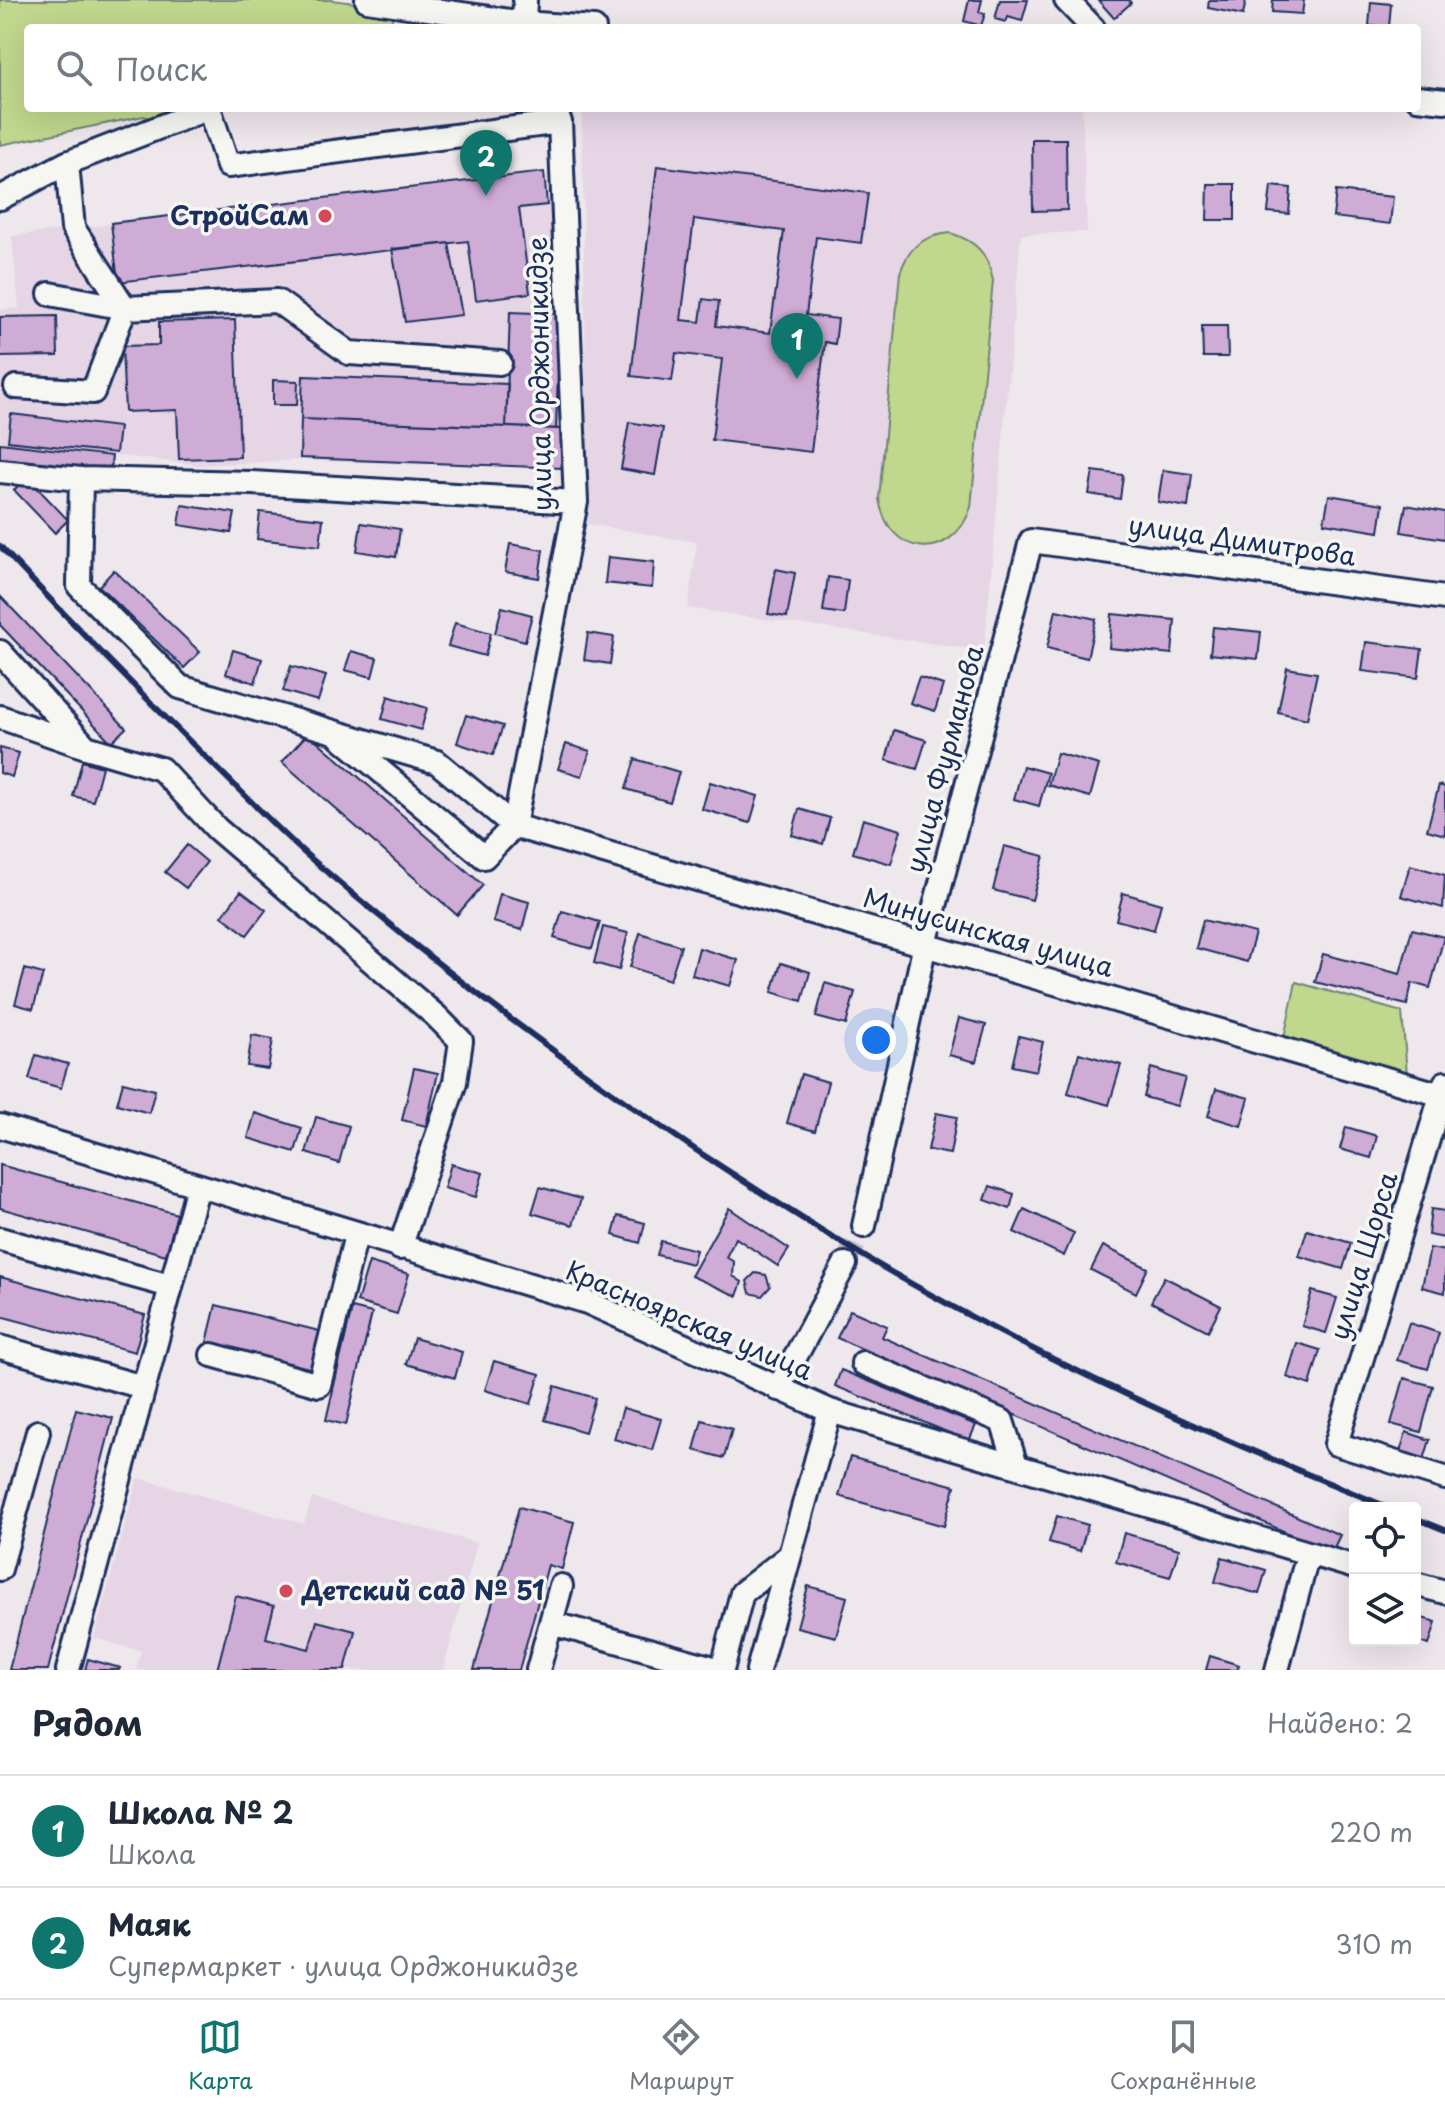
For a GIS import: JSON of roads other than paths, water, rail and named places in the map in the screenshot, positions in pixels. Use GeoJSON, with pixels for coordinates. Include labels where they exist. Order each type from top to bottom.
{"type":"FeatureCollection","features":[{"type":"Feature","properties":{"kind":"street"},"geometry":{"type":"LineString","coordinates":[[367,0],[558,24]]}},
{"type":"Feature","properties":{"kind":"street"},"geometry":{"type":"LineString","coordinates":[[1066,0],[1089,24]]}},
{"type":"Feature","properties":{"kind":"street"},"geometry":{"type":"LineString","coordinates":[[1421,98],[1445,101]]}},
{"type":"Feature","properties":{"kind":"street"},"geometry":{"type":"LineString","coordinates":[[0,198],[67,163],[199,112]]}},
{"type":"Feature","properties":{"kind":"street"},"geometry":{"type":"LineString","coordinates":[[210,112],[228,166],[557,115]]}},
{"type":"Feature","properties":{"kind":"street","name":"улица Орджоникидзе"},"geometry":{"type":"LineString","coordinates":[[514,826],[576,502],[557,115]]}},
{"type":"Feature","properties":{"kind":"street"},"geometry":{"type":"LineString","coordinates":[[67,163],[73,228],[125,308]]}},
{"type":"Feature","properties":{"kind":"street"},"geometry":{"type":"LineString","coordinates":[[50,294],[125,308],[277,301],[349,353],[500,363]]}},
{"type":"Feature","properties":{"kind":"street"},"geometry":{"type":"LineString","coordinates":[[16,387],[93,392],[125,308]]}},
{"type":"Feature","properties":{"kind":"street"},"geometry":{"type":"LineString","coordinates":[[0,471],[81,479],[252,483],[576,502]]}},
{"type":"Feature","properties":{"kind":"street"},"geometry":{"type":"LineString","coordinates":[[81,479],[79,586],[180,687],[333,731],[437,762],[514,826],[484,857],[333,731]]}},
{"type":"Feature","properties":{"kind":"street","name":"улица Димитрова"},"geometry":{"type":"LineString","coordinates":[[1031,541],[1445,598]]}},
{"type":"Feature","properties":{"kind":"street","name":"улица Фурманова"},"geometry":{"type":"LineString","coordinates":[[864,1226],[925,944],[1031,541]]}},
{"type":"Feature","properties":{"kind":"street"},"geometry":{"type":"LineString","coordinates":[[0,652],[86,747]]}},
{"type":"Feature","properties":{"kind":"street"},"geometry":{"type":"LineString","coordinates":[[0,717],[161,769],[217,829],[425,1006],[461,1041],[455,1082],[400,1248]]}},
{"type":"Feature","properties":{"kind":"street","name":"Минусинская улица"},"geometry":{"type":"LineString","coordinates":[[514,826],[1444,1091]]}},
{"type":"Feature","properties":{"kind":"street","name":"улица Щорса"},"geometry":{"type":"LineString","coordinates":[[1444,1091],[1336,1444],[1445,1478]]}},
{"type":"Feature","properties":{"kind":"street","name":"Красноярская улица"},"geometry":{"type":"LineString","coordinates":[[0,1126],[587,1302],[830,1411],[1349,1565]]}},
{"type":"Feature","properties":{"kind":"street"},"geometry":{"type":"LineString","coordinates":[[68,1670],[198,1186]]}},
{"type":"Feature","properties":{"kind":"street"},"geometry":{"type":"LineString","coordinates":[[212,1355],[319,1385],[356,1235]]}},
{"type":"Feature","properties":{"kind":"street"},"geometry":{"type":"LineString","coordinates":[[0,1239],[170,1286]]}},
{"type":"Feature","properties":{"kind":"street"},"geometry":{"type":"LineString","coordinates":[[778,1389],[845,1264]]}},
{"type":"Feature","properties":{"kind":"street"},"geometry":{"type":"LineString","coordinates":[[0,1347],[143,1387]]}},
{"type":"Feature","properties":{"kind":"street"},"geometry":{"type":"LineString","coordinates":[[863,1363],[1002,1421],[1016,1465]]}},
{"type":"Feature","properties":{"kind":"street"},"geometry":{"type":"LineString","coordinates":[[758,1670],[830,1411]]}},
{"type":"Feature","properties":{"kind":"street"},"geometry":{"type":"LineString","coordinates":[[0,1569],[38,1432]]}},
{"type":"Feature","properties":{"kind":"street"},"geometry":{"type":"LineString","coordinates":[[1277,1670],[1308,1554]]}},
{"type":"Feature","properties":{"kind":"street"},"geometry":{"type":"LineString","coordinates":[[551,1623],[722,1670],[742,1593],[789,1556]]}},
{"type":"Feature","properties":{"kind":"street"},"geometry":{"type":"LineString","coordinates":[[538,1670],[561,1586]]}},
{"type":"Feature","properties":{"kind":"street"},"geometry":{"type":"LineString","coordinates":[[1421,1586],[1445,1592]]}},
{"type":"Feature","properties":{"kind":"tunnel"},"geometry":{"type":"LineString","coordinates":[[845,1264],[864,1226]]}},
{"type":"Feature","properties":{"kind":"railway"},"geometry":{"type":"LineString","coordinates":[[0,546],[134,685],[308,856],[442,966],[581,1071],[798,1216],[934,1297],[1126,1394],[1375,1502]]}},
{"type":"Feature","properties":{"kind":"railway"},"geometry":{"type":"LineString","coordinates":[[1421,1520],[1445,1530]]}},
{"type":"Feature","properties":{"kind":"place","name":"Маяк"},"geometry":{"type":"Point","coordinates":[486,196]}},
{"type":"Feature","properties":{"kind":"place","name":"СтройСам"},"geometry":{"type":"Point","coordinates":[325,216]}},
{"type":"Feature","properties":{"kind":"place","name":"Школа № 2"},"geometry":{"type":"Point","coordinates":[797,379]}},
{"type":"Feature","properties":{"kind":"place","name":"Детский сад № 51"},"geometry":{"type":"Point","coordinates":[286,1591]}}]}
